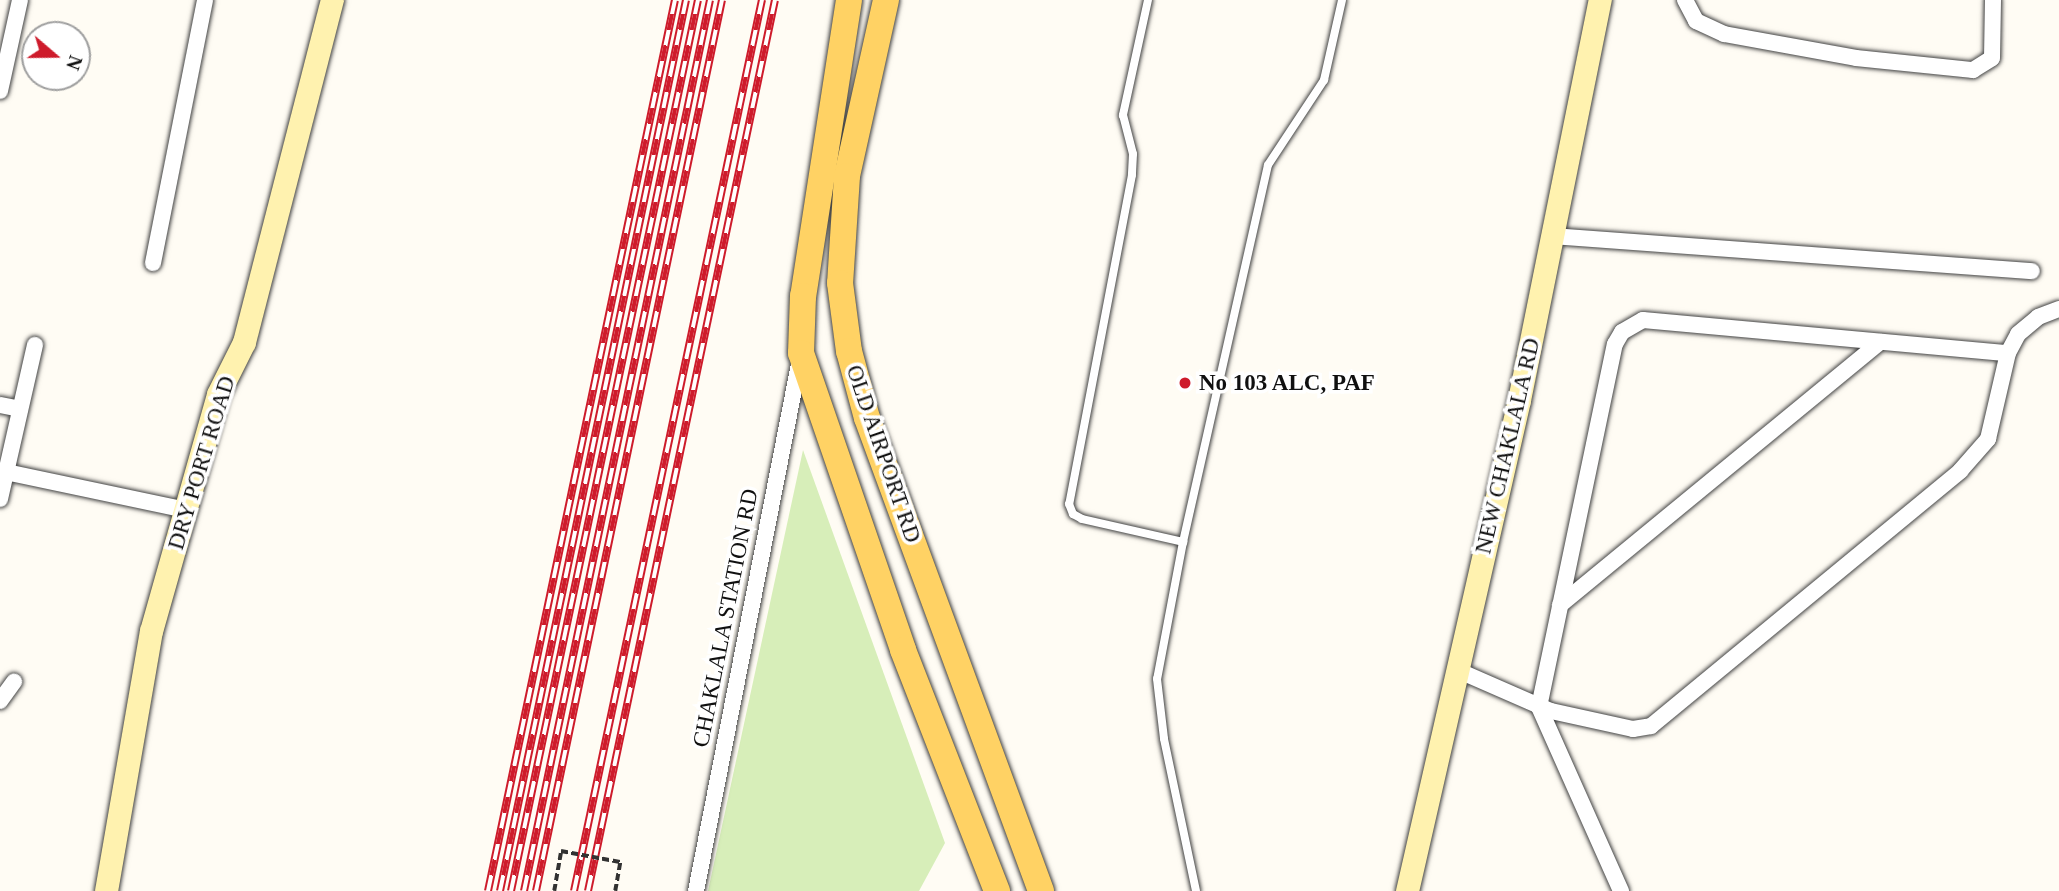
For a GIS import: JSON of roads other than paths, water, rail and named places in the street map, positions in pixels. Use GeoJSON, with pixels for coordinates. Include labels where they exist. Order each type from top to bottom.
{"type":"FeatureCollection","features":[{"type":"Feature","properties":{"kind":"main road","name":"OLD AIRPORT RD"},"geometry":{"type":"LineString","coordinates":[[849,0],[803,296],[801,353],[903,650],[997,891]]}},
{"type":"Feature","properties":{"kind":"main road","name":"OLD AIRPORT RD"},"geometry":{"type":"LineString","coordinates":[[886,0],[847,176],[840,283],[851,363],[867,418],[1041,891]]}},
{"type":"Feature","properties":{"kind":"main road"},"geometry":{"type":"LineString","coordinates":[[803,296],[813,323],[823,329],[832,323],[840,283]]}},
{"type":"Feature","properties":{"kind":"main road"},"geometry":{"type":"LineString","coordinates":[[822,419],[822,396],[830,384],[849,391],[867,418]]}},
{"type":"Feature","properties":{"kind":"street"},"geometry":{"type":"LineString","coordinates":[[0,91],[20,0]]}},
{"type":"Feature","properties":{"kind":"street"},"geometry":{"type":"LineString","coordinates":[[153,263],[205,0]]}},
{"type":"Feature","properties":{"kind":"street","name":"DRY PORT ROAD"},"geometry":{"type":"LineString","coordinates":[[106,891],[152,631],[218,394],[244,342],[332,0]]}},
{"type":"Feature","properties":{"kind":"street","name":"NEW CHAKLALA RD"},"geometry":{"type":"LineString","coordinates":[[1407,891],[1553,236],[1600,0]]}},
{"type":"Feature","properties":{"kind":"street"},"geometry":{"type":"LineString","coordinates":[[1685,0],[1696,21],[1724,34],[1856,58],[1973,70],[1992,58],[1993,0]]}},
{"type":"Feature","properties":{"kind":"street"},"geometry":{"type":"LineString","coordinates":[[1553,236],[2032,271]]}},
{"type":"Feature","properties":{"kind":"street"},"geometry":{"type":"LineString","coordinates":[[1457,670],[1539,707],[1633,729],[1651,726],[1960,471],[1988,439],[2008,353],[2028,326],[2059,309]]}},
{"type":"Feature","properties":{"kind":"street"},"geometry":{"type":"LineString","coordinates":[[1621,891],[1539,707],[1615,344],[1622,332],[1643,320],[2008,353]]}},
{"type":"Feature","properties":{"kind":"street"},"geometry":{"type":"LineString","coordinates":[[1560,605],[1880,342]]}},
{"type":"Feature","properties":{"kind":"street"},"geometry":{"type":"LineString","coordinates":[[0,499],[35,345]]}},
{"type":"Feature","properties":{"kind":"street","name":"CHAKLALA STATION RD"},"geometry":{"type":"LineString","coordinates":[[696,891],[801,353]]}},
{"type":"Feature","properties":{"kind":"street"},"geometry":{"type":"LineString","coordinates":[[0,405],[20,409]]}},
{"type":"Feature","properties":{"kind":"street"},"geometry":{"type":"LineString","coordinates":[[6,472],[186,510]]}},
{"type":"Feature","properties":{"kind":"street"},"geometry":{"type":"LineString","coordinates":[[0,701],[14,682]]}},
{"type":"Feature","properties":{"kind":"lane"},"geometry":{"type":"LineString","coordinates":[[1148,0],[1123,115],[1133,154],[1132,175],[1069,504],[1073,514],[1082,519],[1183,542]]}},
{"type":"Feature","properties":{"kind":"lane"},"geometry":{"type":"LineString","coordinates":[[1196,891],[1164,739],[1157,679],[1183,542],[1268,165],[1324,80],[1342,0]]}},
{"type":"Feature","properties":{"kind":"railway"},"geometry":{"type":"LineString","coordinates":[[488,891],[675,0]]}},
{"type":"Feature","properties":{"kind":"railway"},"geometry":{"type":"LineString","coordinates":[[500,891],[686,0]]}},
{"type":"Feature","properties":{"kind":"railway"},"geometry":{"type":"LineString","coordinates":[[511,891],[698,0]]}},
{"type":"Feature","properties":{"kind":"railway"},"geometry":{"type":"LineString","coordinates":[[524,891],[710,0]]}},
{"type":"Feature","properties":{"kind":"railway"},"geometry":{"type":"LineString","coordinates":[[536,891],[722,0]]}},
{"type":"Feature","properties":{"kind":"railway"},"geometry":{"type":"LineString","coordinates":[[574,891],[762,0]]}},
{"type":"Feature","properties":{"kind":"railway"},"geometry":{"type":"LineString","coordinates":[[588,891],[775,0]]}},
{"type":"Feature","properties":{"kind":"place","name":"No 103 ALC, PAF"},"geometry":{"type":"Point","coordinates":[1185,383]}}]}
